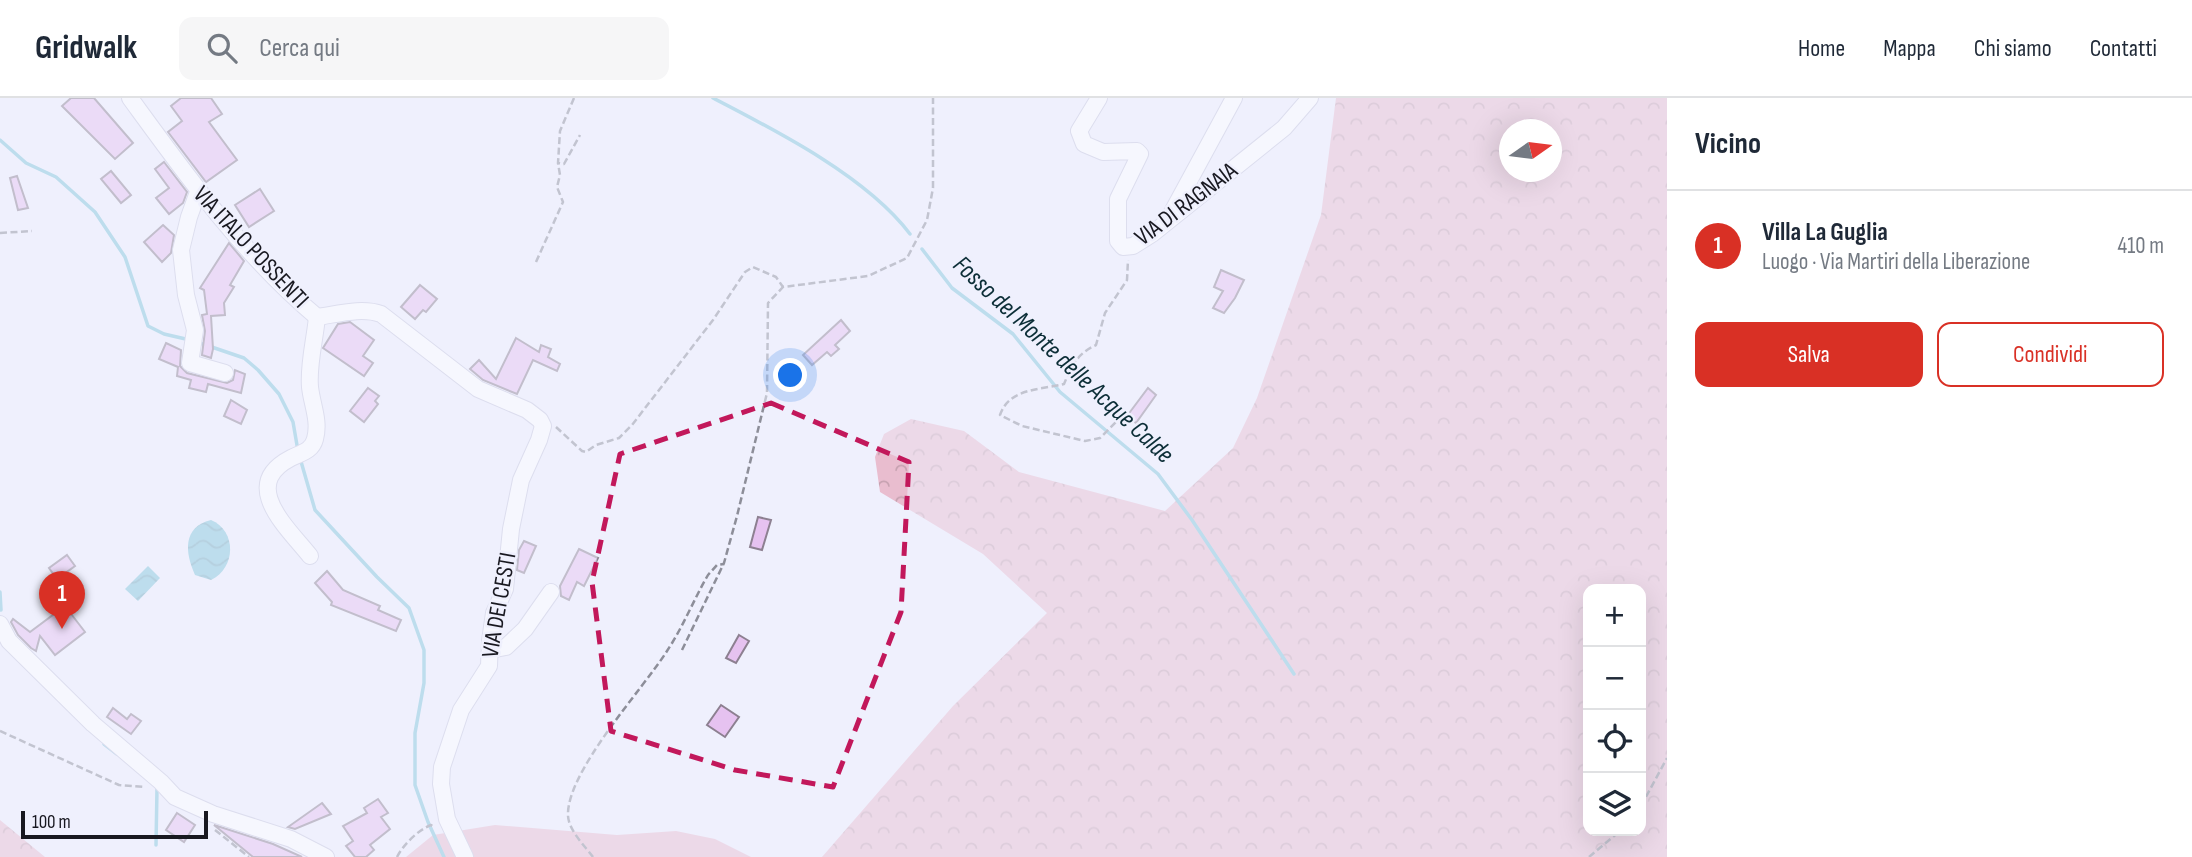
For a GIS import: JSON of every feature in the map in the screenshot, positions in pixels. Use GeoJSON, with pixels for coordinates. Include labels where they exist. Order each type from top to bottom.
{"type":"FeatureCollection","features":[{"type":"Feature","properties":{"kind":"street","name":"VIA ITALO POSSENTI"},"geometry":{"type":"LineString","coordinates":[[130,98],[198,192],[265,269],[317,317],[372,311],[382,314],[478,389],[527,411],[542,423]]}},
{"type":"Feature","properties":{"kind":"street","name":"VIA DI RAGNAIA"},"geometry":{"type":"LineString","coordinates":[[1099,98],[1079,131],[1083,144],[1103,152],[1137,151],[1140,154],[1118,200],[1118,241],[1123,247],[1133,246],[1166,223],[1284,128],[1310,98]]}},
{"type":"Feature","properties":{"kind":"street"},"geometry":{"type":"LineString","coordinates":[[1166,223],[1234,98]]}},
{"type":"Feature","properties":{"kind":"street"},"geometry":{"type":"LineString","coordinates":[[198,192],[181,250],[194,343],[190,363],[225,373]]}},
{"type":"Feature","properties":{"kind":"street"},"geometry":{"type":"LineString","coordinates":[[310,556],[272,508],[267,481],[281,463],[311,449],[314,443],[318,425],[310,385],[317,317]]}},
{"type":"Feature","properties":{"kind":"street","name":"VIA DEI CESTI"},"geometry":{"type":"LineString","coordinates":[[465,857],[447,819],[440,784],[442,767],[461,710],[489,666],[494,614],[505,589],[511,529],[521,480],[539,440],[542,423]]}},
{"type":"Feature","properties":{"kind":"street"},"geometry":{"type":"LineString","coordinates":[[490,650],[506,647],[525,629],[551,592]]}},
{"type":"Feature","properties":{"kind":"street"},"geometry":{"type":"LineString","coordinates":[[0,624],[9,641],[93,724],[175,797],[187,804],[291,839],[326,857]]}},
{"type":"Feature","properties":{"kind":"path"},"geometry":{"type":"LineString","coordinates":[[536,262],[563,202],[557,187],[560,174],[560,131],[574,98]]}},
{"type":"Feature","properties":{"kind":"path"},"geometry":{"type":"LineString","coordinates":[[682,650],[724,564],[767,393],[768,303],[783,287],[868,276],[907,258],[928,220],[933,188],[933,98]]}},
{"type":"Feature","properties":{"kind":"path"},"geometry":{"type":"LineString","coordinates":[[558,163],[564,164],[580,135]]}},
{"type":"Feature","properties":{"kind":"path"},"geometry":{"type":"LineString","coordinates":[[0,233],[32,231]]}},
{"type":"Feature","properties":{"kind":"path"},"geometry":{"type":"LineString","coordinates":[[1123,247],[1129,264],[1127,280],[1105,313],[1096,345],[1084,351],[1074,361],[1064,384],[1016,394],[1004,405],[1000,415],[1022,426],[1085,441],[1100,438],[1123,415]]}},
{"type":"Feature","properties":{"kind":"path"},"geometry":{"type":"LineString","coordinates":[[542,423],[562,433],[586,452],[596,445],[619,438],[713,320],[745,272],[753,267],[776,277],[783,287]]}},
{"type":"Feature","properties":{"kind":"path"},"geometry":{"type":"LineString","coordinates":[[593,857],[568,820],[575,789],[594,749],[669,648],[708,575],[717,565],[724,564]]}},
{"type":"Feature","properties":{"kind":"path"},"geometry":{"type":"LineString","coordinates":[[0,731],[119,785],[141,787],[161,782]]}},
{"type":"Feature","properties":{"kind":"path"},"geometry":{"type":"LineString","coordinates":[[1646,797],[1667,758]]}},
{"type":"Feature","properties":{"kind":"path"},"geometry":{"type":"LineString","coordinates":[[397,857],[415,835],[431,825]]}},
{"type":"Feature","properties":{"kind":"path"},"geometry":{"type":"LineString","coordinates":[[211,827],[248,857]]}},
{"type":"Feature","properties":{"kind":"path"},"geometry":{"type":"LineString","coordinates":[[1589,857],[1614,836]]}},
{"type":"Feature","properties":{"kind":"highlighted area"},"geometry":{"type":"Polygon","coordinates":[[[771,403],[909,462],[901,612],[833,787],[735,770],[611,731],[592,582],[620,454],[771,403]]]}},
{"type":"Feature","properties":{"kind":"green space"},"geometry":{"type":"Polygon","coordinates":[[[1336,98],[1667,98],[1667,857],[822,857],[953,706],[1047,613],[983,554],[880,492],[875,457],[884,434],[911,419],[964,431],[1019,472],[1165,511],[1233,448],[1257,398],[1321,215],[1336,98]]]}},
{"type":"Feature","properties":{"kind":"green space"},"geometry":{"type":"Polygon","coordinates":[[[0,820],[45,857],[0,857],[0,820]]]}},
{"type":"Feature","properties":{"kind":"green space"},"geometry":{"type":"Polygon","coordinates":[[[495,825],[617,835],[676,831],[715,839],[751,857],[406,857],[433,835],[495,825]]]}},
{"type":"Feature","properties":{"kind":"water"},"geometry":{"type":"Polygon","coordinates":[[[211,520],[225,532],[230,550],[225,567],[211,580],[195,575],[189,558],[188,542],[195,528],[211,520]]]}},
{"type":"Feature","properties":{"kind":"water"},"geometry":{"type":"Polygon","coordinates":[[[148,566],[160,578],[138,601],[125,589],[148,566]]]}},
{"type":"Feature","properties":{"kind":"building"},"geometry":{"type":"Polygon","coordinates":[[[71,98],[94,98],[133,143],[115,159],[62,106],[71,98]]]}},
{"type":"Feature","properties":{"kind":"building"},"geometry":{"type":"Polygon","coordinates":[[[181,98],[211,98],[222,114],[209,122],[237,160],[206,182],[168,132],[182,121],[171,106],[181,98]]]}},
{"type":"Feature","properties":{"kind":"building"},"geometry":{"type":"Polygon","coordinates":[[[164,162],[187,192],[183,203],[169,214],[156,198],[169,188],[155,169],[164,162]]]}},
{"type":"Feature","properties":{"kind":"building"},"geometry":{"type":"Polygon","coordinates":[[[111,171],[131,195],[121,203],[101,179],[111,171]]]}},
{"type":"Feature","properties":{"kind":"building"},"geometry":{"type":"Polygon","coordinates":[[[17,176],[28,208],[18,210],[10,178],[17,176]]]}},
{"type":"Feature","properties":{"kind":"building"},"geometry":{"type":"Polygon","coordinates":[[[260,189],[274,211],[249,227],[235,205],[260,189]]]}},
{"type":"Feature","properties":{"kind":"building"},"geometry":{"type":"Polygon","coordinates":[[[163,225],[174,235],[171,253],[162,262],[144,242],[163,225]]]}},
{"type":"Feature","properties":{"kind":"building"},"geometry":{"type":"Polygon","coordinates":[[[229,243],[244,261],[230,285],[234,287],[224,303],[225,315],[211,316],[211,358],[202,355],[205,331],[202,315],[207,314],[204,290],[200,288],[229,243]]]}},
{"type":"Feature","properties":{"kind":"building"},"geometry":{"type":"Polygon","coordinates":[[[1221,270],[1244,280],[1224,313],[1213,308],[1223,291],[1214,287],[1221,270]]]}},
{"type":"Feature","properties":{"kind":"building"},"geometry":{"type":"Polygon","coordinates":[[[420,285],[437,299],[426,312],[423,310],[415,319],[401,307],[420,285]]]}},
{"type":"Feature","properties":{"kind":"building"},"geometry":{"type":"Polygon","coordinates":[[[841,320],[850,331],[835,345],[839,349],[831,356],[827,352],[812,365],[803,355],[841,320]]]}},
{"type":"Feature","properties":{"kind":"building"},"geometry":{"type":"Polygon","coordinates":[[[350,322],[374,340],[363,356],[373,363],[364,376],[323,348],[338,324],[350,322]]]}},
{"type":"Feature","properties":{"kind":"building"},"geometry":{"type":"Polygon","coordinates":[[[516,338],[539,352],[541,345],[551,349],[548,357],[560,364],[557,371],[533,360],[517,394],[483,380],[470,369],[479,360],[496,379],[516,338]]]}},
{"type":"Feature","properties":{"kind":"building"},"geometry":{"type":"Polygon","coordinates":[[[166,343],[181,350],[180,366],[187,373],[227,383],[233,380],[235,370],[245,374],[241,393],[208,384],[206,392],[189,388],[191,380],[177,376],[178,367],[159,359],[166,343]]]}},
{"type":"Feature","properties":{"kind":"building"},"geometry":{"type":"Polygon","coordinates":[[[368,388],[379,396],[375,401],[378,404],[364,422],[350,411],[368,388]]]}},
{"type":"Feature","properties":{"kind":"building"},"geometry":{"type":"Polygon","coordinates":[[[1148,388],[1156,395],[1136,423],[1127,416],[1148,388]]]}},
{"type":"Feature","properties":{"kind":"building"},"geometry":{"type":"Polygon","coordinates":[[[231,400],[247,410],[241,424],[224,416],[231,400]]]}},
{"type":"Feature","properties":{"kind":"building"},"geometry":{"type":"Polygon","coordinates":[[[758,517],[771,520],[762,550],[750,547],[758,517]]]}},
{"type":"Feature","properties":{"kind":"building"},"geometry":{"type":"Polygon","coordinates":[[[524,541],[536,546],[524,573],[517,570],[519,550],[524,541]]]}},
{"type":"Feature","properties":{"kind":"building"},"geometry":{"type":"Polygon","coordinates":[[[579,549],[598,558],[584,586],[577,582],[569,600],[561,596],[560,586],[579,549]]]}},
{"type":"Feature","properties":{"kind":"building"},"geometry":{"type":"Polygon","coordinates":[[[67,555],[75,566],[57,579],[49,568],[67,555]]]}},
{"type":"Feature","properties":{"kind":"building"},"geometry":{"type":"Polygon","coordinates":[[[327,571],[343,590],[380,606],[378,610],[401,620],[396,631],[331,605],[332,602],[315,583],[327,571]]]}},
{"type":"Feature","properties":{"kind":"building"},"geometry":{"type":"Polygon","coordinates":[[[65,606],[85,632],[55,655],[40,636],[36,651],[31,648],[18,635],[11,622],[13,619],[30,632],[65,606]]]}},
{"type":"Feature","properties":{"kind":"building"},"geometry":{"type":"Polygon","coordinates":[[[739,635],[749,641],[736,663],[726,658],[739,635]]]}},
{"type":"Feature","properties":{"kind":"building"},"geometry":{"type":"Polygon","coordinates":[[[721,705],[739,717],[725,737],[707,725],[721,705]]]}},
{"type":"Feature","properties":{"kind":"building"},"geometry":{"type":"Polygon","coordinates":[[[113,708],[127,719],[131,714],[141,721],[131,734],[107,717],[113,708]]]}},
{"type":"Feature","properties":{"kind":"building"},"geometry":{"type":"Polygon","coordinates":[[[378,799],[388,813],[381,817],[390,829],[370,845],[374,850],[366,857],[355,857],[346,846],[353,841],[343,826],[367,813],[364,808],[378,799]]]}},
{"type":"Feature","properties":{"kind":"building"},"geometry":{"type":"Polygon","coordinates":[[[322,803],[331,814],[295,829],[288,827],[322,803]]]}},
{"type":"Feature","properties":{"kind":"building"},"geometry":{"type":"Polygon","coordinates":[[[177,813],[195,825],[184,842],[166,830],[177,813]]]}},
{"type":"Feature","properties":{"kind":"building"},"geometry":{"type":"Polygon","coordinates":[[[214,825],[273,844],[302,857],[253,857],[214,825]]]}},
{"type":"Feature","properties":{"kind":"waterway","name":"Fosso del Monte delle Acque Calde"},"geometry":{"type":"LineString","coordinates":[[713,98],[765,125],[846,175],[892,213],[910,234]]}},
{"type":"Feature","properties":{"kind":"waterway"},"geometry":{"type":"LineString","coordinates":[[0,140],[26,163],[56,177],[95,212],[125,257],[148,326],[164,334],[190,340]]}},
{"type":"Feature","properties":{"kind":"waterway","name":"Fosso del Monte delle Acque Calde"},"geometry":{"type":"LineString","coordinates":[[922,249],[952,288],[1013,334],[1060,392],[1158,474],[1192,520],[1294,674]]}},
{"type":"Feature","properties":{"kind":"waterway"},"geometry":{"type":"LineString","coordinates":[[197,342],[244,358],[258,370],[279,394],[293,422],[298,451]]}},
{"type":"Feature","properties":{"kind":"waterway"},"geometry":{"type":"LineString","coordinates":[[300,458],[315,510],[409,608],[424,650],[424,683],[415,733],[415,785],[444,857]]}},
{"type":"Feature","properties":{"kind":"waterway"},"geometry":{"type":"LineString","coordinates":[[0,592],[1,610]]}},
{"type":"Feature","properties":{"kind":"waterway"},"geometry":{"type":"LineString","coordinates":[[104,744],[117,754]]}},
{"type":"Feature","properties":{"kind":"waterway"},"geometry":{"type":"LineString","coordinates":[[156,845],[157,788]]}},
{"type":"Feature","properties":{"kind":"place","name":"Villa La Guglia"},"geometry":{"type":"Point","coordinates":[62,629]}}]}
